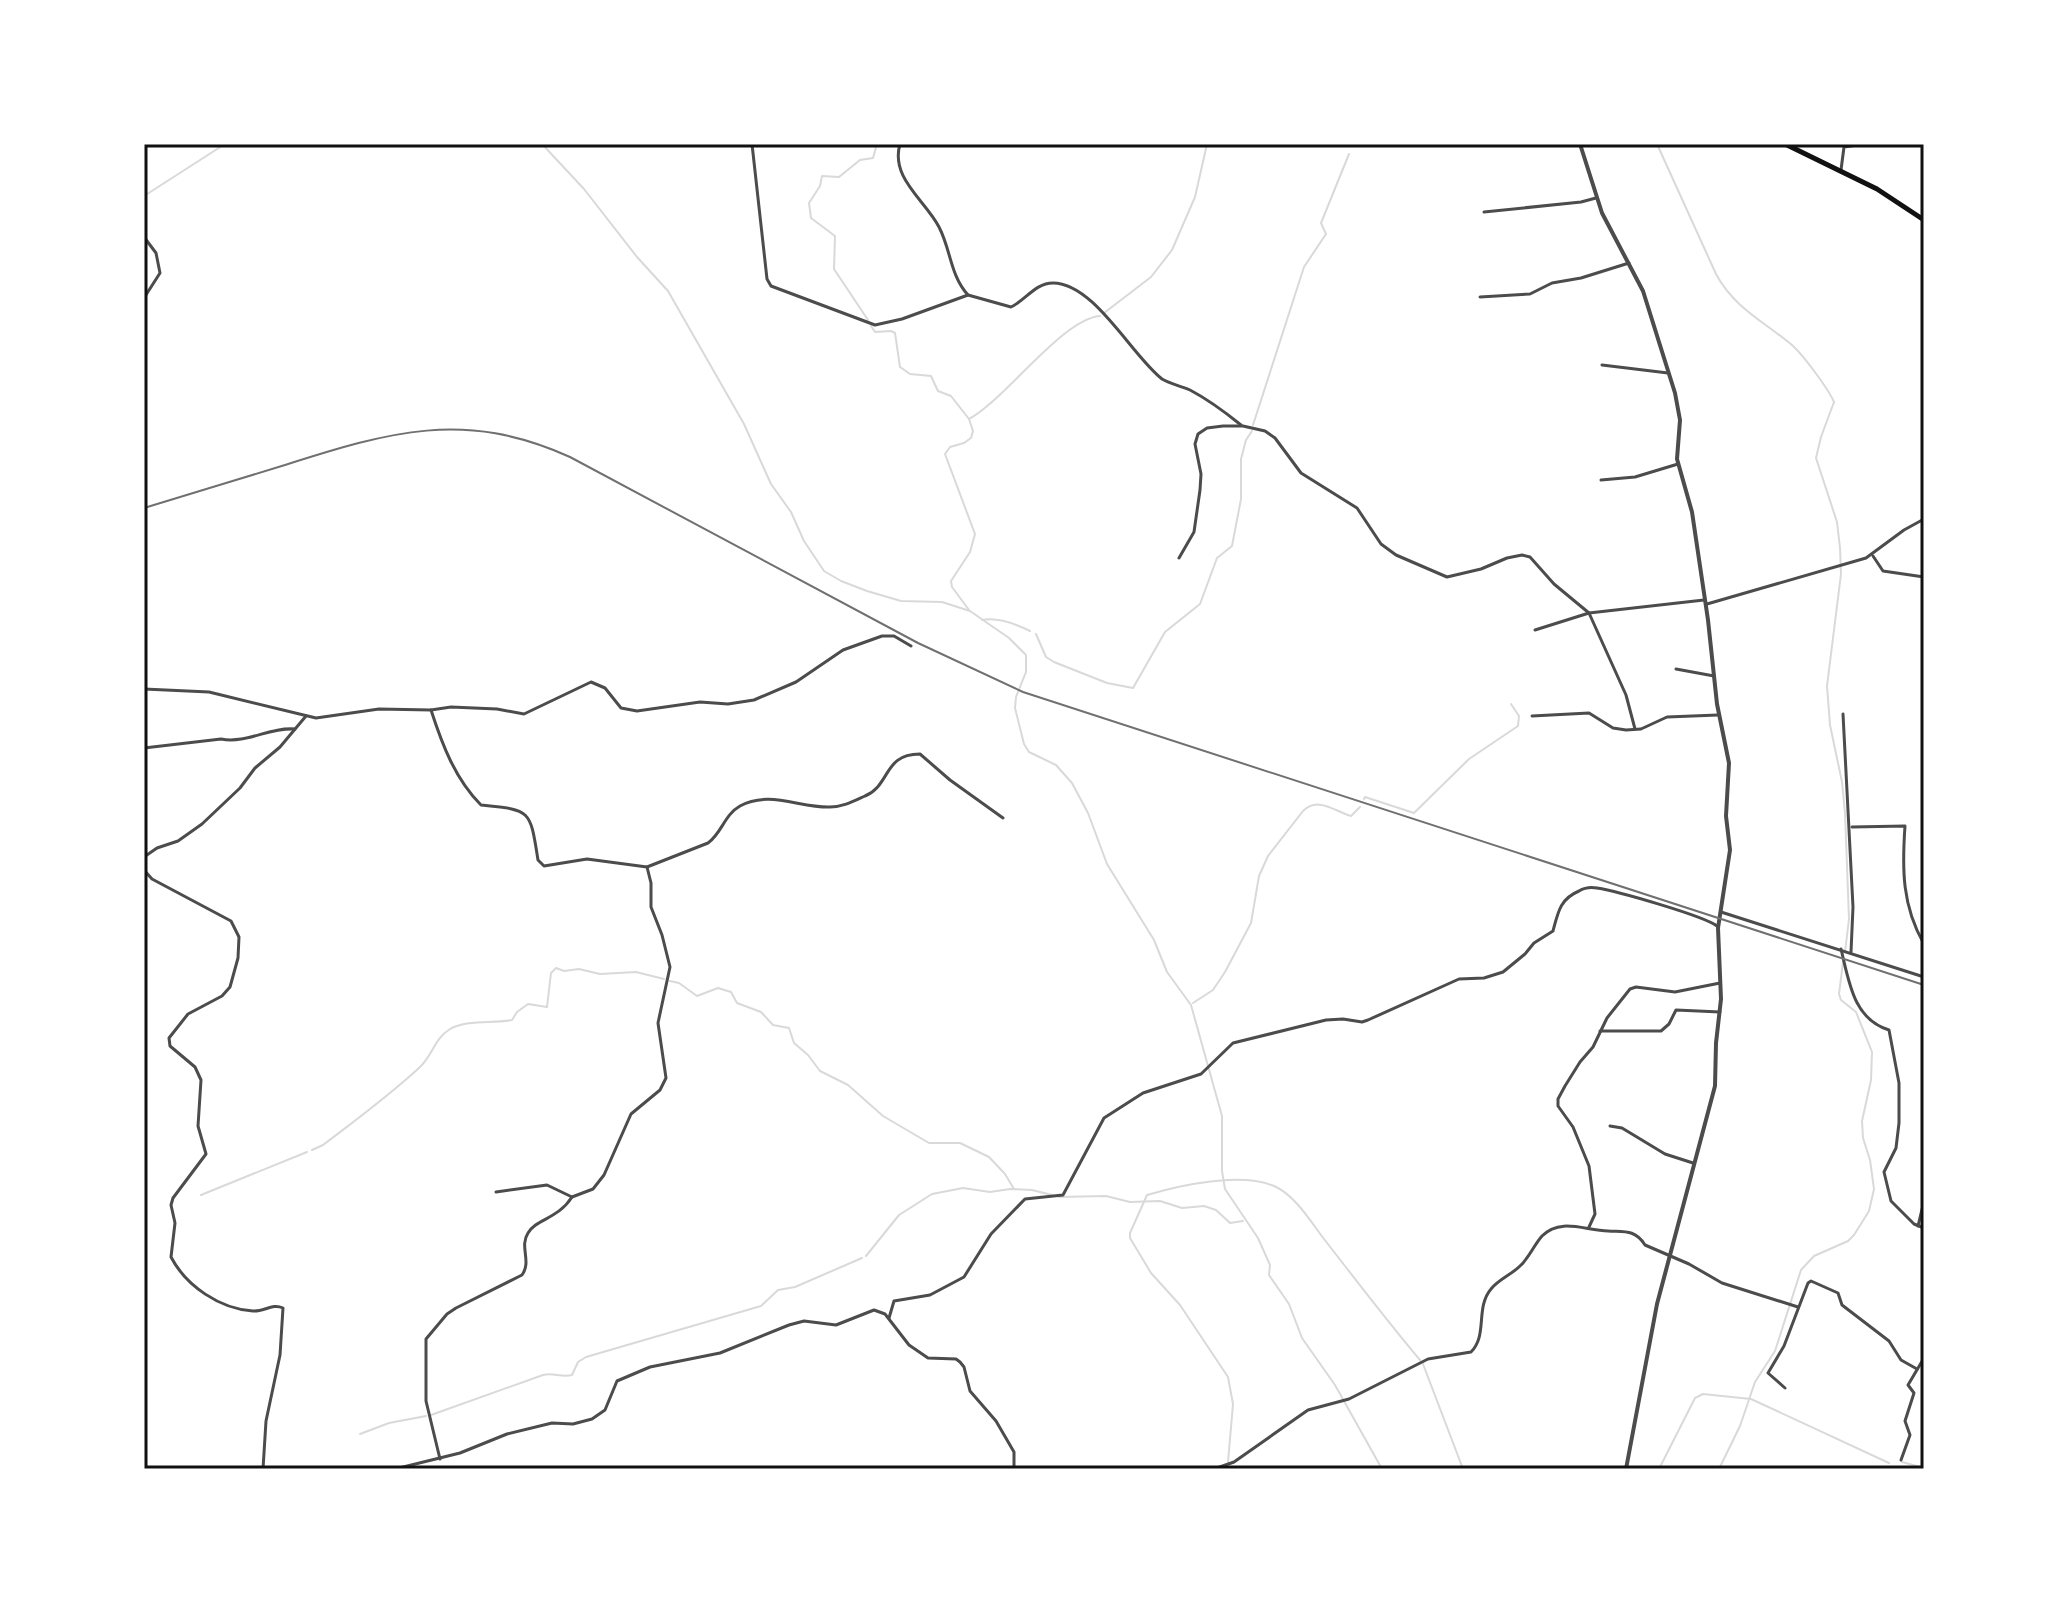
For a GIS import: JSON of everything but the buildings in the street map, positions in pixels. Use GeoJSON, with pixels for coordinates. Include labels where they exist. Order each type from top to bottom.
{"type":"FeatureCollection","features":[{"type":"Feature","properties":{"kind":"main road"},"geometry":{"type":"LineString","coordinates":[[1785,144],[1877,189],[1924,220]]}},
{"type":"Feature","properties":{"kind":"street"},"geometry":{"type":"LineString","coordinates":[[752,144],[767,279],[771,286],[875,325],[902,319],[968,295],[1011,307],[1042,285],[1052,283],[1069,287],[1108,319],[1163,379],[1198,394],[1243,426]]}},
{"type":"Feature","properties":{"kind":"street"},"geometry":{"type":"LineString","coordinates":[[900,144],[898,155],[904,178],[939,227],[954,274],[968,295]]}},
{"type":"Feature","properties":{"kind":"street"},"geometry":{"type":"LineString","coordinates":[[1580,144],[1596,198],[1645,297],[1679,410],[1678,464],[1692,512],[1718,715],[1727,747],[1729,774],[1726,816],[1730,850],[1718,928],[1721,983],[1715,1086],[1657,1304],[1626,1469]]}},
{"type":"Feature","properties":{"kind":"street"},"geometry":{"type":"LineString","coordinates":[[1841,170],[1844,147],[1864,144]]}},
{"type":"Feature","properties":{"kind":"street"},"geometry":{"type":"LineString","coordinates":[[1484,212],[1596,198]]}},
{"type":"Feature","properties":{"kind":"street"},"geometry":{"type":"LineString","coordinates":[[144,237],[156,253],[160,273],[144,298]]}},
{"type":"Feature","properties":{"kind":"street"},"geometry":{"type":"LineString","coordinates":[[1480,297],[1530,294],[1557,281],[1581,278],[1629,263]]}},
{"type":"Feature","properties":{"kind":"street"},"geometry":{"type":"LineString","coordinates":[[1602,365],[1668,373]]}},
{"type":"Feature","properties":{"kind":"street"},"geometry":{"type":"LineString","coordinates":[[1179,558],[1194,532],[1200,490],[1195,439],[1202,431],[1213,427],[1243,426],[1271,434],[1301,473],[1357,508],[1381,544],[1392,552],[1447,577],[1481,569],[1507,558],[1527,556],[1589,613],[1626,695],[1635,729]]}},
{"type":"Feature","properties":{"kind":"street"},"geometry":{"type":"LineString","coordinates":[[1601,480],[1635,477],[1678,464]]}},
{"type":"Feature","properties":{"kind":"street"},"geometry":{"type":"LineString","coordinates":[[1535,630],[1589,613],[1705,602],[1873,556],[1904,530],[1924,519]]}},
{"type":"Feature","properties":{"kind":"street"},"geometry":{"type":"LineString","coordinates":[[1873,556],[1883,571],[1924,577]]}},
{"type":"Feature","properties":{"kind":"street"},"geometry":{"type":"LineString","coordinates":[[144,689],[209,692],[293,710],[306,716],[331,717],[379,709],[480,708],[524,714],[591,682],[605,688],[621,708],[632,711],[700,702],[736,704],[781,690],[843,650],[882,636],[894,636],[911,646]]}},
{"type":"Feature","properties":{"kind":"street"},"geometry":{"type":"LineString","coordinates":[[1676,669],[1714,676]]}},
{"type":"Feature","properties":{"kind":"street"},"geometry":{"type":"LineString","coordinates":[[431,710],[447,754],[463,784],[481,805],[507,806],[527,817],[540,863],[553,865],[587,859],[647,867],[708,843],[727,815],[747,802],[775,799],[829,808],[842,805],[875,792],[889,767],[900,758],[913,754],[920,754],[1003,818]]}},
{"type":"Feature","properties":{"kind":"street"},"geometry":{"type":"LineString","coordinates":[[1532,716],[1589,713],[1613,728],[1635,729],[1645,728],[1667,717],[1718,715]]}},
{"type":"Feature","properties":{"kind":"street"},"geometry":{"type":"LineString","coordinates":[[1843,714],[1853,907],[1851,952]]}},
{"type":"Feature","properties":{"kind":"street"},"geometry":{"type":"LineString","coordinates":[[144,857],[157,848],[178,841],[202,824],[306,716]]}},
{"type":"Feature","properties":{"kind":"street"},"geometry":{"type":"LineString","coordinates":[[144,748],[221,739],[233,741],[276,730],[295,729]]}},
{"type":"Feature","properties":{"kind":"street"},"geometry":{"type":"LineString","coordinates":[[1850,827],[1905,826],[1903,887],[1914,924],[1924,944]]}},
{"type":"Feature","properties":{"kind":"street"},"geometry":{"type":"LineString","coordinates":[[440,1459],[426,1401],[426,1339],[456,1308],[522,1275],[527,1266],[526,1235],[533,1226],[560,1212],[572,1197],[593,1189],[604,1175],[631,1114],[660,1090],[666,1078],[658,1023],[670,967],[651,907],[647,867]]}},
{"type":"Feature","properties":{"kind":"street"},"geometry":{"type":"LineString","coordinates":[[144,870],[152,879],[231,921],[239,937],[238,958],[230,987],[222,996],[188,1014],[169,1038],[170,1046],[195,1067],[201,1080],[198,1126],[206,1154],[173,1198],[171,1205],[175,1223],[171,1257],[193,1285],[209,1297],[251,1311],[278,1305],[283,1308],[280,1355],[266,1421],[263,1469]]}},
{"type":"Feature","properties":{"kind":"street"},"geometry":{"type":"LineString","coordinates":[[889,1318],[894,1301],[930,1295],[964,1277],[991,1234],[1025,1199],[1063,1195],[1079,1161],[1109,1115],[1143,1093],[1201,1074],[1237,1041],[1326,1020],[1362,1022],[1459,979],[1484,978],[1503,972],[1534,943],[1553,931],[1559,905],[1587,888],[1599,888],[1641,900],[1716,923],[1718,928]]}},
{"type":"Feature","properties":{"kind":"street"},"geometry":{"type":"LineString","coordinates":[[1721,912],[1924,977]]}},
{"type":"Feature","properties":{"kind":"street"},"geometry":{"type":"LineString","coordinates":[[1841,949],[1850,987],[1862,1012],[1873,1023],[1889,1030],[1899,1083],[1896,1148],[1884,1172],[1891,1201],[1924,1228]]}},
{"type":"Feature","properties":{"kind":"street"},"geometry":{"type":"LineString","coordinates":[[1589,1227],[1595,1214],[1589,1166],[1573,1127],[1557,1103],[1577,1067],[1593,1047],[1607,1018],[1633,987],[1669,993],[1721,983]]}},
{"type":"Feature","properties":{"kind":"street"},"geometry":{"type":"LineString","coordinates":[[1600,1031],[1656,1032],[1669,1024],[1676,1010],[1720,1012]]}},
{"type":"Feature","properties":{"kind":"street"},"geometry":{"type":"LineString","coordinates":[[1610,1126],[1622,1128],[1665,1154],[1693,1163]]}},
{"type":"Feature","properties":{"kind":"street"},"geometry":{"type":"LineString","coordinates":[[496,1192],[547,1185],[572,1197]]}},
{"type":"Feature","properties":{"kind":"street"},"geometry":{"type":"LineString","coordinates":[[1918,1226],[1924,1201]]}},
{"type":"Feature","properties":{"kind":"street"},"geometry":{"type":"LineString","coordinates":[[1214,1469],[1234,1462],[1308,1410],[1349,1399],[1428,1359],[1471,1352],[1480,1337],[1483,1308],[1492,1288],[1522,1265],[1542,1236],[1550,1230],[1575,1226],[1606,1232],[1627,1231],[1645,1245],[1722,1283],[1798,1307]]}},
{"type":"Feature","properties":{"kind":"street"},"geometry":{"type":"LineString","coordinates":[[1785,1388],[1768,1373],[1784,1346],[1809,1282],[1834,1290],[1840,1296],[1842,1305],[1889,1341],[1901,1360],[1917,1369]]}},
{"type":"Feature","properties":{"kind":"street"},"geometry":{"type":"LineString","coordinates":[[395,1469],[440,1459],[507,1434],[552,1423],[573,1424],[592,1419],[605,1410],[617,1381],[650,1367],[720,1353],[764,1333],[804,1321],[836,1325],[874,1310],[889,1318],[909,1345],[928,1358],[956,1359],[964,1367],[970,1391],[996,1421],[1014,1452],[1014,1469]]}},
{"type":"Feature","properties":{"kind":"street"},"geometry":{"type":"LineString","coordinates":[[1901,1460],[1910,1435],[1905,1421],[1914,1393],[1908,1385],[1924,1358]]}},
{"type":"Feature","properties":{"kind":"waterway"},"geometry":{"type":"LineString","coordinates":[[144,196],[225,144]]}},
{"type":"Feature","properties":{"kind":"waterway"},"geometry":{"type":"LineString","coordinates":[[542,144],[584,189],[668,291],[744,424],[771,484],[791,512],[804,541],[824,571],[841,581],[901,601],[942,602],[970,611],[1009,638],[1026,655],[1026,672],[1015,708],[1024,744],[1029,752],[1056,765],[1072,783],[1088,813],[1107,864],[1154,940],[1167,972],[1191,1005],[1222,1116],[1225,1189],[1258,1238],[1270,1265],[1269,1275],[1289,1304],[1302,1338],[1335,1385],[1382,1469]]}},
{"type":"Feature","properties":{"kind":"waterway"},"geometry":{"type":"LineString","coordinates":[[868,320],[834,269],[835,236],[811,218],[809,203],[820,186],[822,176],[839,177],[860,160],[873,158],[877,144]]}},
{"type":"Feature","properties":{"kind":"waterway"},"geometry":{"type":"LineString","coordinates":[[1104,313],[1151,277],[1172,250],[1195,197],[1207,144]]}},
{"type":"Feature","properties":{"kind":"waterway"},"geometry":{"type":"LineString","coordinates":[[1657,144],[1723,286],[1741,305],[1798,351],[1834,402],[1816,458],[1837,522],[1840,548],[1841,574],[1827,686],[1830,725],[1845,813],[1849,919],[1845,952]]}},
{"type":"Feature","properties":{"kind":"waterway"},"geometry":{"type":"LineString","coordinates":[[1253,425],[1304,267],[1326,234],[1321,223],[1349,154]]}},
{"type":"Feature","properties":{"kind":"waterway"},"geometry":{"type":"LineString","coordinates":[[969,419],[1000,395],[1069,331],[1085,320],[1100,316]]}},
{"type":"Feature","properties":{"kind":"waterway"},"geometry":{"type":"LineString","coordinates":[[871,326],[875,332],[895,333],[900,367],[910,374],[931,376],[938,391],[951,396],[969,419],[973,431],[971,438],[950,447],[945,454],[975,534],[970,552],[951,581],[969,610]]}},
{"type":"Feature","properties":{"kind":"waterway"},"geometry":{"type":"LineString","coordinates":[[1036,634],[1046,657],[1054,662],[1107,683],[1133,688],[1165,632],[1200,604],[1217,558],[1232,546],[1241,499],[1241,459],[1252,431]]}},
{"type":"Feature","properties":{"kind":"waterway"},"geometry":{"type":"LineString","coordinates":[[982,620],[994,619],[1030,631]]}},
{"type":"Feature","properties":{"kind":"waterway"},"geometry":{"type":"LineString","coordinates":[[1364,799],[1414,813],[1469,759],[1518,726],[1519,716],[1511,704]]}},
{"type":"Feature","properties":{"kind":"waterway"},"geometry":{"type":"LineString","coordinates":[[1193,1003],[1213,990],[1225,972],[1251,923],[1259,876],[1268,856],[1303,811],[1320,805],[1351,816],[1360,807]]}},
{"type":"Feature","properties":{"kind":"waterway"},"geometry":{"type":"LineString","coordinates":[[1719,1469],[1740,1426],[1755,1382],[1775,1351],[1801,1270],[1814,1256],[1848,1241],[1869,1211],[1874,1189],[1862,1121],[1871,1080],[1872,1052],[1856,1012],[1841,1000],[1839,994],[1843,962]]}},
{"type":"Feature","properties":{"kind":"waterway"},"geometry":{"type":"LineString","coordinates":[[312,1150],[323,1145],[409,1077],[424,1062],[440,1037],[450,1029],[465,1024],[512,1020],[528,1004],[547,1007],[551,973],[556,968],[600,974],[636,972],[664,979]]}},
{"type":"Feature","properties":{"kind":"waterway"},"geometry":{"type":"LineString","coordinates":[[670,981],[679,983],[697,996],[718,988],[731,992],[737,1003],[761,1012],[773,1025],[789,1028],[794,1043],[820,1071],[848,1085],[883,1116],[929,1143],[960,1143],[989,1157],[1014,1189]]}},
{"type":"Feature","properties":{"kind":"waterway"},"geometry":{"type":"LineString","coordinates":[[201,1195],[307,1152]]}},
{"type":"Feature","properties":{"kind":"waterway"},"geometry":{"type":"LineString","coordinates":[[1228,1462],[1233,1404],[1228,1377],[1180,1305],[1151,1273],[1130,1238],[1147,1195],[1176,1187],[1228,1180],[1260,1182],[1282,1190],[1302,1210],[1420,1360]]}},
{"type":"Feature","properties":{"kind":"waterway"},"geometry":{"type":"LineString","coordinates":[[866,1256],[899,1215],[932,1194],[963,1188],[990,1192],[1032,1190],[1052,1195]]}},
{"type":"Feature","properties":{"kind":"waterway"},"geometry":{"type":"LineString","coordinates":[[1059,1197],[1106,1196],[1130,1202],[1160,1201],[1182,1208],[1204,1206],[1216,1210],[1230,1223],[1243,1221]]}},
{"type":"Feature","properties":{"kind":"waterway"},"geometry":{"type":"LineString","coordinates":[[431,1415],[543,1375],[572,1375],[578,1362],[586,1357],[761,1306],[778,1290],[795,1287],[862,1258]]}},
{"type":"Feature","properties":{"kind":"waterway"},"geometry":{"type":"LineString","coordinates":[[1423,1364],[1463,1469]]}},
{"type":"Feature","properties":{"kind":"waterway"},"geometry":{"type":"LineString","coordinates":[[1659,1469],[1695,1398],[1703,1394],[1751,1399],[1889,1463]]}},
{"type":"Feature","properties":{"kind":"waterway"},"geometry":{"type":"LineString","coordinates":[[360,1434],[389,1423],[426,1416]]}},
{"type":"Feature","properties":{"kind":"waterway"},"geometry":{"type":"LineString","coordinates":[[1902,1462],[1924,1468]]}},
{"type":"Feature","properties":{"kind":"railway"},"geometry":{"type":"LineString","coordinates":[[144,508],[323,453],[393,435],[461,430],[495,433],[532,442],[570,457],[918,643],[1023,692],[1924,985]]}}]}
